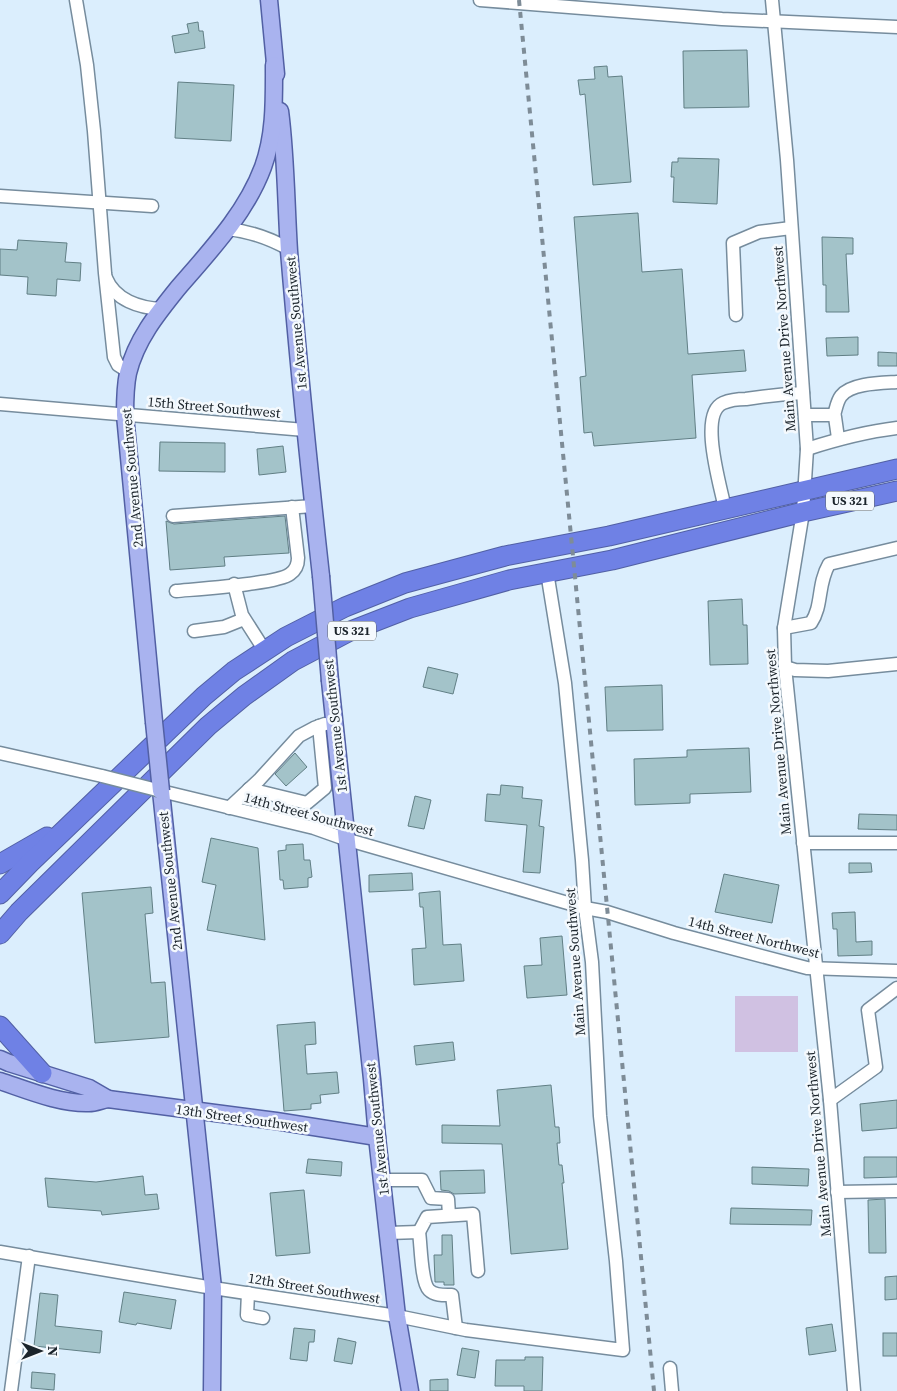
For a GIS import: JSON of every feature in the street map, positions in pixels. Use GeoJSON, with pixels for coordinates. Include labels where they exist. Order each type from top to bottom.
{"type":"FeatureCollection","features":[{"type":"Feature","properties":{"kind":"highway","name":"US 321"},"geometry":{"type":"LineString","coordinates":[[0,894],[204,696],[234,671],[286,638],[345,607],[406,583],[505,556],[609,536],[897,469]]}},
{"type":"Feature","properties":{"kind":"highway","name":"US 321"},"geometry":{"type":"LineString","coordinates":[[0,934],[19,912],[208,726],[244,696],[293,661],[348,632],[410,608],[509,580],[612,560],[803,512],[897,491]]}},
{"type":"Feature","properties":{"kind":"highway"},"geometry":{"type":"LineString","coordinates":[[0,864],[72,823]]}},
{"type":"Feature","properties":{"kind":"highway"},"geometry":{"type":"LineString","coordinates":[[0,942],[19,912]]}},
{"type":"Feature","properties":{"kind":"highway"},"geometry":{"type":"LineString","coordinates":[[0,1026],[42,1073]]}},
{"type":"Feature","properties":{"kind":"main road","name":"1st Avenue Southwest"},"geometry":{"type":"LineString","coordinates":[[269,0],[274,65],[283,131],[289,249],[305,430],[330,681],[327,724],[333,787],[346,839],[397,1316],[410,1391]]}},
{"type":"Feature","properties":{"kind":"main road","name":"2nd Avenue Southwest"},"geometry":{"type":"LineString","coordinates":[[212,1391],[213,1288],[193,1111],[154,722],[125,414],[126,388],[128,372],[147,328],[243,207],[264,166],[273,120],[274,65]]}},
{"type":"Feature","properties":{"kind":"main road","name":"13th Street Southwest"},"geometry":{"type":"LineString","coordinates":[[0,1059],[89,1088],[108,1099]]}},
{"type":"Feature","properties":{"kind":"main road","name":"13th Street Southwest"},"geometry":{"type":"LineString","coordinates":[[0,1081],[38,1094],[68,1101],[89,1103],[108,1099],[276,1121],[377,1137]]}},
{"type":"Feature","properties":{"kind":"street"},"geometry":{"type":"LineString","coordinates":[[76,0],[87,65],[114,357],[118,365],[128,372]]}},
{"type":"Feature","properties":{"kind":"street"},"geometry":{"type":"LineString","coordinates":[[480,0],[520,3],[541,2],[722,19],[897,27]]}},
{"type":"Feature","properties":{"kind":"street","name":"Main Avenue Drive Northwest"},"geometry":{"type":"LineString","coordinates":[[772,0],[807,449],[803,512],[784,628],[785,666],[830,1100],[854,1391]]}},
{"type":"Feature","properties":{"kind":"street"},"geometry":{"type":"LineString","coordinates":[[0,196],[152,206]]}},
{"type":"Feature","properties":{"kind":"street"},"geometry":{"type":"LineString","coordinates":[[736,315],[733,243],[759,232],[791,228]]}},
{"type":"Feature","properties":{"kind":"street"},"geometry":{"type":"LineString","coordinates":[[227,229],[253,233],[289,249]]}},
{"type":"Feature","properties":{"kind":"street"},"geometry":{"type":"LineString","coordinates":[[105,273],[112,289],[123,298],[142,306],[162,309]]}},
{"type":"Feature","properties":{"kind":"street"},"geometry":{"type":"LineString","coordinates":[[838,438],[834,414],[840,396],[847,391],[869,384],[897,382]]}},
{"type":"Feature","properties":{"kind":"street"},"geometry":{"type":"LineString","coordinates":[[725,508],[712,441],[711,419],[715,410],[722,403],[737,400],[803,393]]}},
{"type":"Feature","properties":{"kind":"street","name":"15th Street Southwest"},"geometry":{"type":"LineString","coordinates":[[0,404],[305,430]]}},
{"type":"Feature","properties":{"kind":"street"},"geometry":{"type":"LineString","coordinates":[[805,415],[834,414]]}},
{"type":"Feature","properties":{"kind":"street"},"geometry":{"type":"LineString","coordinates":[[807,449],[838,438],[868,431],[897,428]]}},
{"type":"Feature","properties":{"kind":"street"},"geometry":{"type":"LineString","coordinates":[[173,516],[313,506]]}},
{"type":"Feature","properties":{"kind":"street"},"geometry":{"type":"LineString","coordinates":[[176,591],[284,577],[291,574],[296,569],[298,558],[292,507]]}},
{"type":"Feature","properties":{"kind":"street"},"geometry":{"type":"LineString","coordinates":[[784,628],[811,623],[816,616],[820,585],[829,564],[897,548]]}},
{"type":"Feature","properties":{"kind":"street","name":"Main Avenue Southwest"},"geometry":{"type":"LineString","coordinates":[[547,572],[565,683],[585,908],[592,962],[603,1150],[624,1350]]}},
{"type":"Feature","properties":{"kind":"street"},"geometry":{"type":"LineString","coordinates":[[234,584],[238,607],[265,651]]}},
{"type":"Feature","properties":{"kind":"street"},"geometry":{"type":"LineString","coordinates":[[194,630],[224,627],[244,619]]}},
{"type":"Feature","properties":{"kind":"street"},"geometry":{"type":"LineString","coordinates":[[785,666],[796,670],[828,671],[897,664]]}},
{"type":"Feature","properties":{"kind":"street"},"geometry":{"type":"LineString","coordinates":[[230,808],[299,736],[327,724]]}},
{"type":"Feature","properties":{"kind":"street","name":"14th Street Southwest"},"geometry":{"type":"LineString","coordinates":[[0,753],[302,825],[585,908],[607,912]]}},
{"type":"Feature","properties":{"kind":"street"},"geometry":{"type":"LineString","coordinates":[[249,789],[307,803],[333,787]]}},
{"type":"Feature","properties":{"kind":"street"},"geometry":{"type":"LineString","coordinates":[[302,825],[307,803]]}},
{"type":"Feature","properties":{"kind":"street"},"geometry":{"type":"LineString","coordinates":[[803,844],[897,843]]}},
{"type":"Feature","properties":{"kind":"street","name":"14th Street Northwest"},"geometry":{"type":"LineString","coordinates":[[607,912],[674,933],[816,970],[897,970]]}},
{"type":"Feature","properties":{"kind":"street"},"geometry":{"type":"LineString","coordinates":[[830,1100],[876,1067],[868,1010],[897,988]]}},
{"type":"Feature","properties":{"kind":"street"},"geometry":{"type":"LineString","coordinates":[[382,1180],[422,1180],[431,1198],[448,1199],[449,1215]]}},
{"type":"Feature","properties":{"kind":"street"},"geometry":{"type":"LineString","coordinates":[[837,1192],[897,1191]]}},
{"type":"Feature","properties":{"kind":"street"},"geometry":{"type":"LineString","coordinates":[[456,1328],[452,1295],[439,1295],[430,1291],[425,1282],[419,1232],[428,1218],[473,1214],[478,1271]]}},
{"type":"Feature","properties":{"kind":"street"},"geometry":{"type":"LineString","coordinates":[[388,1233],[419,1232]]}},
{"type":"Feature","properties":{"kind":"street","name":"12th Street Southwest"},"geometry":{"type":"LineString","coordinates":[[0,1252],[213,1288],[397,1316],[456,1328],[572,1345],[624,1350]]}},
{"type":"Feature","properties":{"kind":"street"},"geometry":{"type":"LineString","coordinates":[[12,1391],[29,1256]]}},
{"type":"Feature","properties":{"kind":"street"},"geometry":{"type":"LineString","coordinates":[[248,1293],[247,1315],[262,1318]]}},
{"type":"Feature","properties":{"kind":"street"},"geometry":{"type":"LineString","coordinates":[[670,1368],[672,1391]]}},
{"type":"Feature","properties":{"kind":"shaded area"},"geometry":{"type":"Polygon","coordinates":[[[735,996],[798,996],[798,1052],[735,1052],[735,996]]]}},
{"type":"Feature","properties":{"kind":"building"},"geometry":{"type":"Polygon","coordinates":[[[198,22],[199,31],[203,31],[205,48],[175,53],[172,36],[189,33],[187,24],[198,22]]]}},
{"type":"Feature","properties":{"kind":"building"},"geometry":{"type":"Polygon","coordinates":[[[747,50],[749,107],[684,108],[683,51],[747,50]]]}},
{"type":"Feature","properties":{"kind":"building"},"geometry":{"type":"Polygon","coordinates":[[[607,66],[608,77],[622,76],[631,182],[593,185],[585,94],[580,95],[578,80],[595,79],[594,67],[607,66]]]}},
{"type":"Feature","properties":{"kind":"building"},"geometry":{"type":"Polygon","coordinates":[[[178,82],[234,85],[231,141],[175,138],[178,82]]]}},
{"type":"Feature","properties":{"kind":"building"},"geometry":{"type":"Polygon","coordinates":[[[678,158],[719,159],[717,204],[673,202],[674,177],[671,177],[672,162],[678,162],[678,158]]]}},
{"type":"Feature","properties":{"kind":"building"},"geometry":{"type":"Polygon","coordinates":[[[638,213],[642,272],[682,269],[688,354],[744,350],[746,371],[692,375],[696,438],[594,446],[592,432],[584,433],[580,377],[586,376],[574,217],[638,213]]]}},
{"type":"Feature","properties":{"kind":"building"},"geometry":{"type":"Polygon","coordinates":[[[822,237],[853,238],[853,254],[846,254],[849,312],[826,312],[826,285],[823,285],[822,237]]]}},
{"type":"Feature","properties":{"kind":"building"},"geometry":{"type":"Polygon","coordinates":[[[18,240],[67,243],[65,262],[81,263],[80,281],[57,279],[56,296],[27,294],[28,277],[0,275],[0,249],[17,250],[18,240]]]}},
{"type":"Feature","properties":{"kind":"building"},"geometry":{"type":"Polygon","coordinates":[[[858,337],[858,355],[827,356],[826,338],[858,337]]]}},
{"type":"Feature","properties":{"kind":"building"},"geometry":{"type":"Polygon","coordinates":[[[878,352],[897,353],[897,366],[878,366],[878,352]]]}},
{"type":"Feature","properties":{"kind":"building"},"geometry":{"type":"Polygon","coordinates":[[[160,442],[225,443],[225,472],[159,471],[160,442]]]}},
{"type":"Feature","properties":{"kind":"building"},"geometry":{"type":"Polygon","coordinates":[[[283,446],[286,472],[259,475],[257,449],[283,446]]]}},
{"type":"Feature","properties":{"kind":"building"},"geometry":{"type":"Polygon","coordinates":[[[285,516],[289,553],[224,557],[225,566],[170,570],[166,521],[174,524],[285,516]]]}},
{"type":"Feature","properties":{"kind":"building"},"geometry":{"type":"Polygon","coordinates":[[[742,599],[743,625],[747,625],[748,664],[710,665],[708,601],[742,599]]]}},
{"type":"Feature","properties":{"kind":"building"},"geometry":{"type":"Polygon","coordinates":[[[428,667],[458,674],[453,694],[423,687],[428,667]]]}},
{"type":"Feature","properties":{"kind":"building"},"geometry":{"type":"Polygon","coordinates":[[[662,685],[663,730],[607,731],[605,687],[662,685]]]}},
{"type":"Feature","properties":{"kind":"building"},"geometry":{"type":"Polygon","coordinates":[[[749,748],[751,792],[690,794],[690,803],[635,805],[634,759],[687,757],[687,750],[749,748]]]}},
{"type":"Feature","properties":{"kind":"building"},"geometry":{"type":"Polygon","coordinates":[[[295,753],[307,767],[286,786],[275,774],[295,753]]]}},
{"type":"Feature","properties":{"kind":"building"},"geometry":{"type":"Polygon","coordinates":[[[501,785],[523,787],[522,798],[542,800],[539,826],[544,827],[540,873],[523,872],[527,825],[485,821],[487,794],[500,795],[501,785]]]}},
{"type":"Feature","properties":{"kind":"building"},"geometry":{"type":"Polygon","coordinates":[[[415,796],[431,800],[424,829],[408,826],[415,796]]]}},
{"type":"Feature","properties":{"kind":"building"},"geometry":{"type":"Polygon","coordinates":[[[859,814],[897,815],[897,830],[858,829],[859,814]]]}},
{"type":"Feature","properties":{"kind":"building"},"geometry":{"type":"Polygon","coordinates":[[[211,838],[258,848],[265,940],[207,930],[216,885],[202,882],[211,838]]]}},
{"type":"Feature","properties":{"kind":"building"},"geometry":{"type":"Polygon","coordinates":[[[303,844],[304,860],[310,860],[312,877],[308,878],[308,887],[284,889],[283,880],[280,880],[278,851],[286,850],[286,845],[303,844]]]}},
{"type":"Feature","properties":{"kind":"building"},"geometry":{"type":"Polygon","coordinates":[[[849,863],[871,863],[872,872],[849,873],[849,863]]]}},
{"type":"Feature","properties":{"kind":"building"},"geometry":{"type":"Polygon","coordinates":[[[412,873],[413,890],[369,892],[369,875],[412,873]]]}},
{"type":"Feature","properties":{"kind":"building"},"geometry":{"type":"Polygon","coordinates":[[[724,874],[779,885],[772,923],[715,912],[724,874]]]}},
{"type":"Feature","properties":{"kind":"building"},"geometry":{"type":"Polygon","coordinates":[[[151,887],[153,913],[145,914],[151,983],[165,982],[169,1037],[95,1043],[82,893],[151,887]]]}},
{"type":"Feature","properties":{"kind":"building"},"geometry":{"type":"Polygon","coordinates":[[[440,891],[443,945],[461,944],[464,981],[414,985],[412,949],[426,948],[423,907],[420,907],[419,893],[440,891]]]}},
{"type":"Feature","properties":{"kind":"building"},"geometry":{"type":"Polygon","coordinates":[[[855,912],[856,942],[872,941],[872,955],[838,956],[837,929],[833,929],[832,913],[855,912]]]}},
{"type":"Feature","properties":{"kind":"building"},"geometry":{"type":"Polygon","coordinates":[[[562,936],[567,995],[527,998],[524,966],[542,965],[540,938],[562,936]]]}},
{"type":"Feature","properties":{"kind":"building"},"geometry":{"type":"Polygon","coordinates":[[[315,1022],[316,1044],[305,1045],[307,1074],[337,1072],[339,1093],[320,1095],[321,1103],[311,1104],[311,1109],[284,1111],[277,1025],[315,1022]]]}},
{"type":"Feature","properties":{"kind":"building"},"geometry":{"type":"Polygon","coordinates":[[[453,1042],[455,1060],[416,1065],[414,1046],[453,1042]]]}},
{"type":"Feature","properties":{"kind":"building"},"geometry":{"type":"Polygon","coordinates":[[[551,1085],[555,1127],[559,1127],[560,1143],[557,1143],[559,1165],[562,1165],[564,1183],[562,1183],[568,1249],[511,1254],[502,1144],[442,1143],[442,1125],[500,1126],[497,1090],[551,1085]]]}},
{"type":"Feature","properties":{"kind":"building"},"geometry":{"type":"Polygon","coordinates":[[[897,1100],[897,1128],[862,1131],[860,1104],[897,1100]]]}},
{"type":"Feature","properties":{"kind":"building"},"geometry":{"type":"Polygon","coordinates":[[[864,1157],[897,1157],[897,1177],[864,1178],[864,1157]]]}},
{"type":"Feature","properties":{"kind":"building"},"geometry":{"type":"Polygon","coordinates":[[[308,1159],[342,1162],[341,1176],[306,1173],[308,1159]]]}},
{"type":"Feature","properties":{"kind":"building"},"geometry":{"type":"Polygon","coordinates":[[[752,1167],[809,1169],[808,1186],[752,1184],[752,1167]]]}},
{"type":"Feature","properties":{"kind":"building"},"geometry":{"type":"Polygon","coordinates":[[[484,1170],[485,1193],[454,1194],[441,1190],[440,1171],[484,1170]]]}},
{"type":"Feature","properties":{"kind":"building"},"geometry":{"type":"Polygon","coordinates":[[[143,1176],[145,1195],[157,1194],[159,1209],[102,1215],[101,1211],[48,1207],[45,1178],[96,1182],[143,1176]]]}},
{"type":"Feature","properties":{"kind":"building"},"geometry":{"type":"Polygon","coordinates":[[[304,1190],[310,1253],[276,1256],[270,1193],[304,1190]]]}},
{"type":"Feature","properties":{"kind":"building"},"geometry":{"type":"Polygon","coordinates":[[[885,1199],[886,1253],[869,1253],[868,1200],[885,1199]]]}},
{"type":"Feature","properties":{"kind":"building"},"geometry":{"type":"Polygon","coordinates":[[[731,1208],[812,1210],[811,1225],[730,1224],[731,1208]]]}},
{"type":"Feature","properties":{"kind":"building"},"geometry":{"type":"Polygon","coordinates":[[[442,1235],[452,1235],[454,1285],[444,1285],[444,1282],[435,1282],[434,1255],[442,1255],[442,1235]]]}},
{"type":"Feature","properties":{"kind":"building"},"geometry":{"type":"Polygon","coordinates":[[[897,1276],[897,1299],[885,1300],[885,1277],[897,1276]]]}},
{"type":"Feature","properties":{"kind":"building"},"geometry":{"type":"Polygon","coordinates":[[[124,1292],[176,1300],[171,1329],[119,1322],[124,1292]]]}},
{"type":"Feature","properties":{"kind":"building"},"geometry":{"type":"Polygon","coordinates":[[[40,1293],[58,1295],[55,1326],[102,1331],[100,1353],[34,1346],[40,1293]]]}},
{"type":"Feature","properties":{"kind":"building"},"geometry":{"type":"Polygon","coordinates":[[[832,1324],[836,1351],[809,1355],[806,1328],[832,1324]]]}},
{"type":"Feature","properties":{"kind":"building"},"geometry":{"type":"Polygon","coordinates":[[[294,1328],[315,1330],[314,1342],[309,1342],[307,1361],[290,1359],[294,1328]]]}},
{"type":"Feature","properties":{"kind":"building"},"geometry":{"type":"Polygon","coordinates":[[[883,1333],[897,1333],[897,1356],[883,1356],[883,1333]]]}},
{"type":"Feature","properties":{"kind":"building"},"geometry":{"type":"Polygon","coordinates":[[[338,1338],[356,1342],[352,1364],[334,1361],[338,1338]]]}},
{"type":"Feature","properties":{"kind":"building"},"geometry":{"type":"Polygon","coordinates":[[[462,1348],[479,1351],[475,1378],[457,1375],[462,1348]]]}},
{"type":"Feature","properties":{"kind":"building"},"geometry":{"type":"Polygon","coordinates":[[[525,1357],[543,1357],[542,1391],[524,1391],[524,1386],[495,1386],[496,1360],[525,1360],[525,1357]]]}},
{"type":"Feature","properties":{"kind":"building"},"geometry":{"type":"Polygon","coordinates":[[[32,1372],[55,1374],[54,1390],[31,1388],[32,1372]]]}},
{"type":"Feature","properties":{"kind":"building"},"geometry":{"type":"Polygon","coordinates":[[[448,1379],[448,1391],[430,1391],[430,1380],[448,1379]]]}},
{"type":"Feature","properties":{"kind":"railway"},"geometry":{"type":"LineString","coordinates":[[519,0],[654,1391]]}}]}
